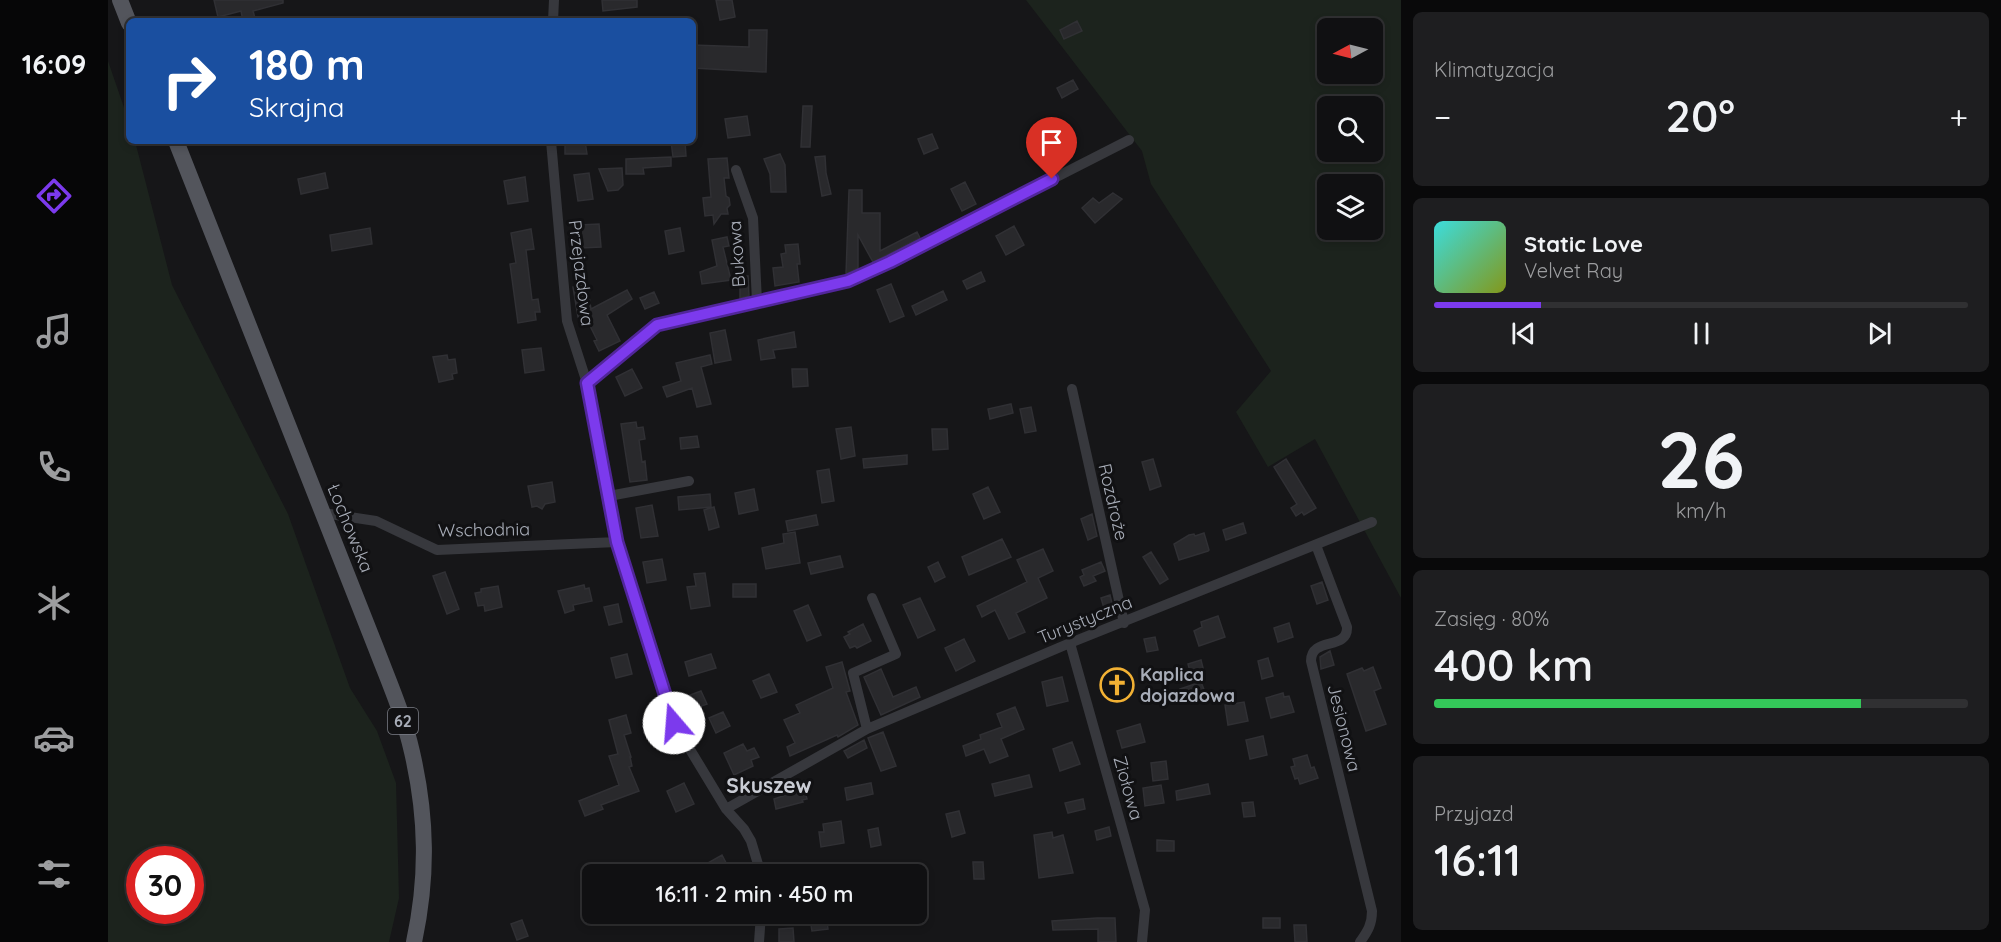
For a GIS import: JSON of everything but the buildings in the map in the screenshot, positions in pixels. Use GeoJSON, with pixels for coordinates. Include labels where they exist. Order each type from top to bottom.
{"type":"FeatureCollection","features":[{"type":"Feature","properties":{"kind":"main road"},"geometry":{"type":"LineString","coordinates":[[120,0],[127,18]]}},
{"type":"Feature","properties":{"kind":"main road","name":"Łochowska"},"geometry":{"type":"LineString","coordinates":[[177,144],[396,699],[412,752],[423,813],[426,850],[423,890],[414,942]]}},
{"type":"Feature","properties":{"kind":"street"},"geometry":{"type":"LineString","coordinates":[[553,18],[554,0]]}},
{"type":"Feature","properties":{"kind":"street"},"geometry":{"type":"LineString","coordinates":[[587,383],[657,325],[848,281],[890,262],[1129,140]]}},
{"type":"Feature","properties":{"kind":"street","name":"Przejazdowa"},"geometry":{"type":"LineString","coordinates":[[551,144],[567,321],[587,383],[617,542],[674,723],[726,809],[744,829],[751,841],[758,864]]}},
{"type":"Feature","properties":{"kind":"street","name":"Bukowa"},"geometry":{"type":"LineString","coordinates":[[736,170],[753,218],[757,302]]}},
{"type":"Feature","properties":{"kind":"street","name":"Rozdroże"},"geometry":{"type":"LineString","coordinates":[[1072,389],[1124,623]]}},
{"type":"Feature","properties":{"kind":"street"},"geometry":{"type":"LineString","coordinates":[[609,495],[689,481]]}},
{"type":"Feature","properties":{"kind":"street","name":"Wschodnia"},"geometry":{"type":"LineString","coordinates":[[323,513],[376,521],[436,550],[617,542]]}},
{"type":"Feature","properties":{"kind":"street","name":"Turystyczna"},"geometry":{"type":"LineString","coordinates":[[726,809],[867,729],[1070,643],[1372,522]]}},
{"type":"Feature","properties":{"kind":"street","name":"Jesionowa"},"geometry":{"type":"LineString","coordinates":[[1316,545],[1347,627],[1344,638],[1314,649],[1311,661],[1372,911],[1372,922],[1360,942]]}},
{"type":"Feature","properties":{"kind":"street"},"geometry":{"type":"LineString","coordinates":[[867,729],[853,673],[896,654],[872,598]]}},
{"type":"Feature","properties":{"kind":"street","name":"Ziołowa"},"geometry":{"type":"LineString","coordinates":[[1070,643],[1145,910],[1142,942]]}},
{"type":"Feature","properties":{"kind":"street"},"geometry":{"type":"LineString","coordinates":[[759,942],[760,924]]}},
{"type":"Feature","properties":{"kind":"shaded area"},"geometry":{"type":"Polygon","coordinates":[[[1026,0],[1401,0],[1401,598],[1315,439],[1268,467],[1236,412],[1271,371],[1151,184],[1142,151],[1026,0]]]}},
{"type":"Feature","properties":{"kind":"shaded area"},"geometry":{"type":"Polygon","coordinates":[[[108,61],[126,113],[126,144],[136,144],[172,285],[288,514],[350,688],[377,731],[396,783],[399,898],[389,942],[108,942],[108,61]]]}},
{"type":"Feature","properties":{"kind":"place","name":"Kaplica dojazdowa"},"geometry":{"type":"Point","coordinates":[1117,685]}},
{"type":"Feature","properties":{"kind":"district","name":"Skuszew"},"geometry":{"type":"Point","coordinates":[769,786]}},
{"type":"Feature","properties":{"kind":"route"},"geometry":{"type":"LineString","coordinates":[[674,723],[617,542],[587,383],[657,325],[848,281],[1052,179]]}}]}
